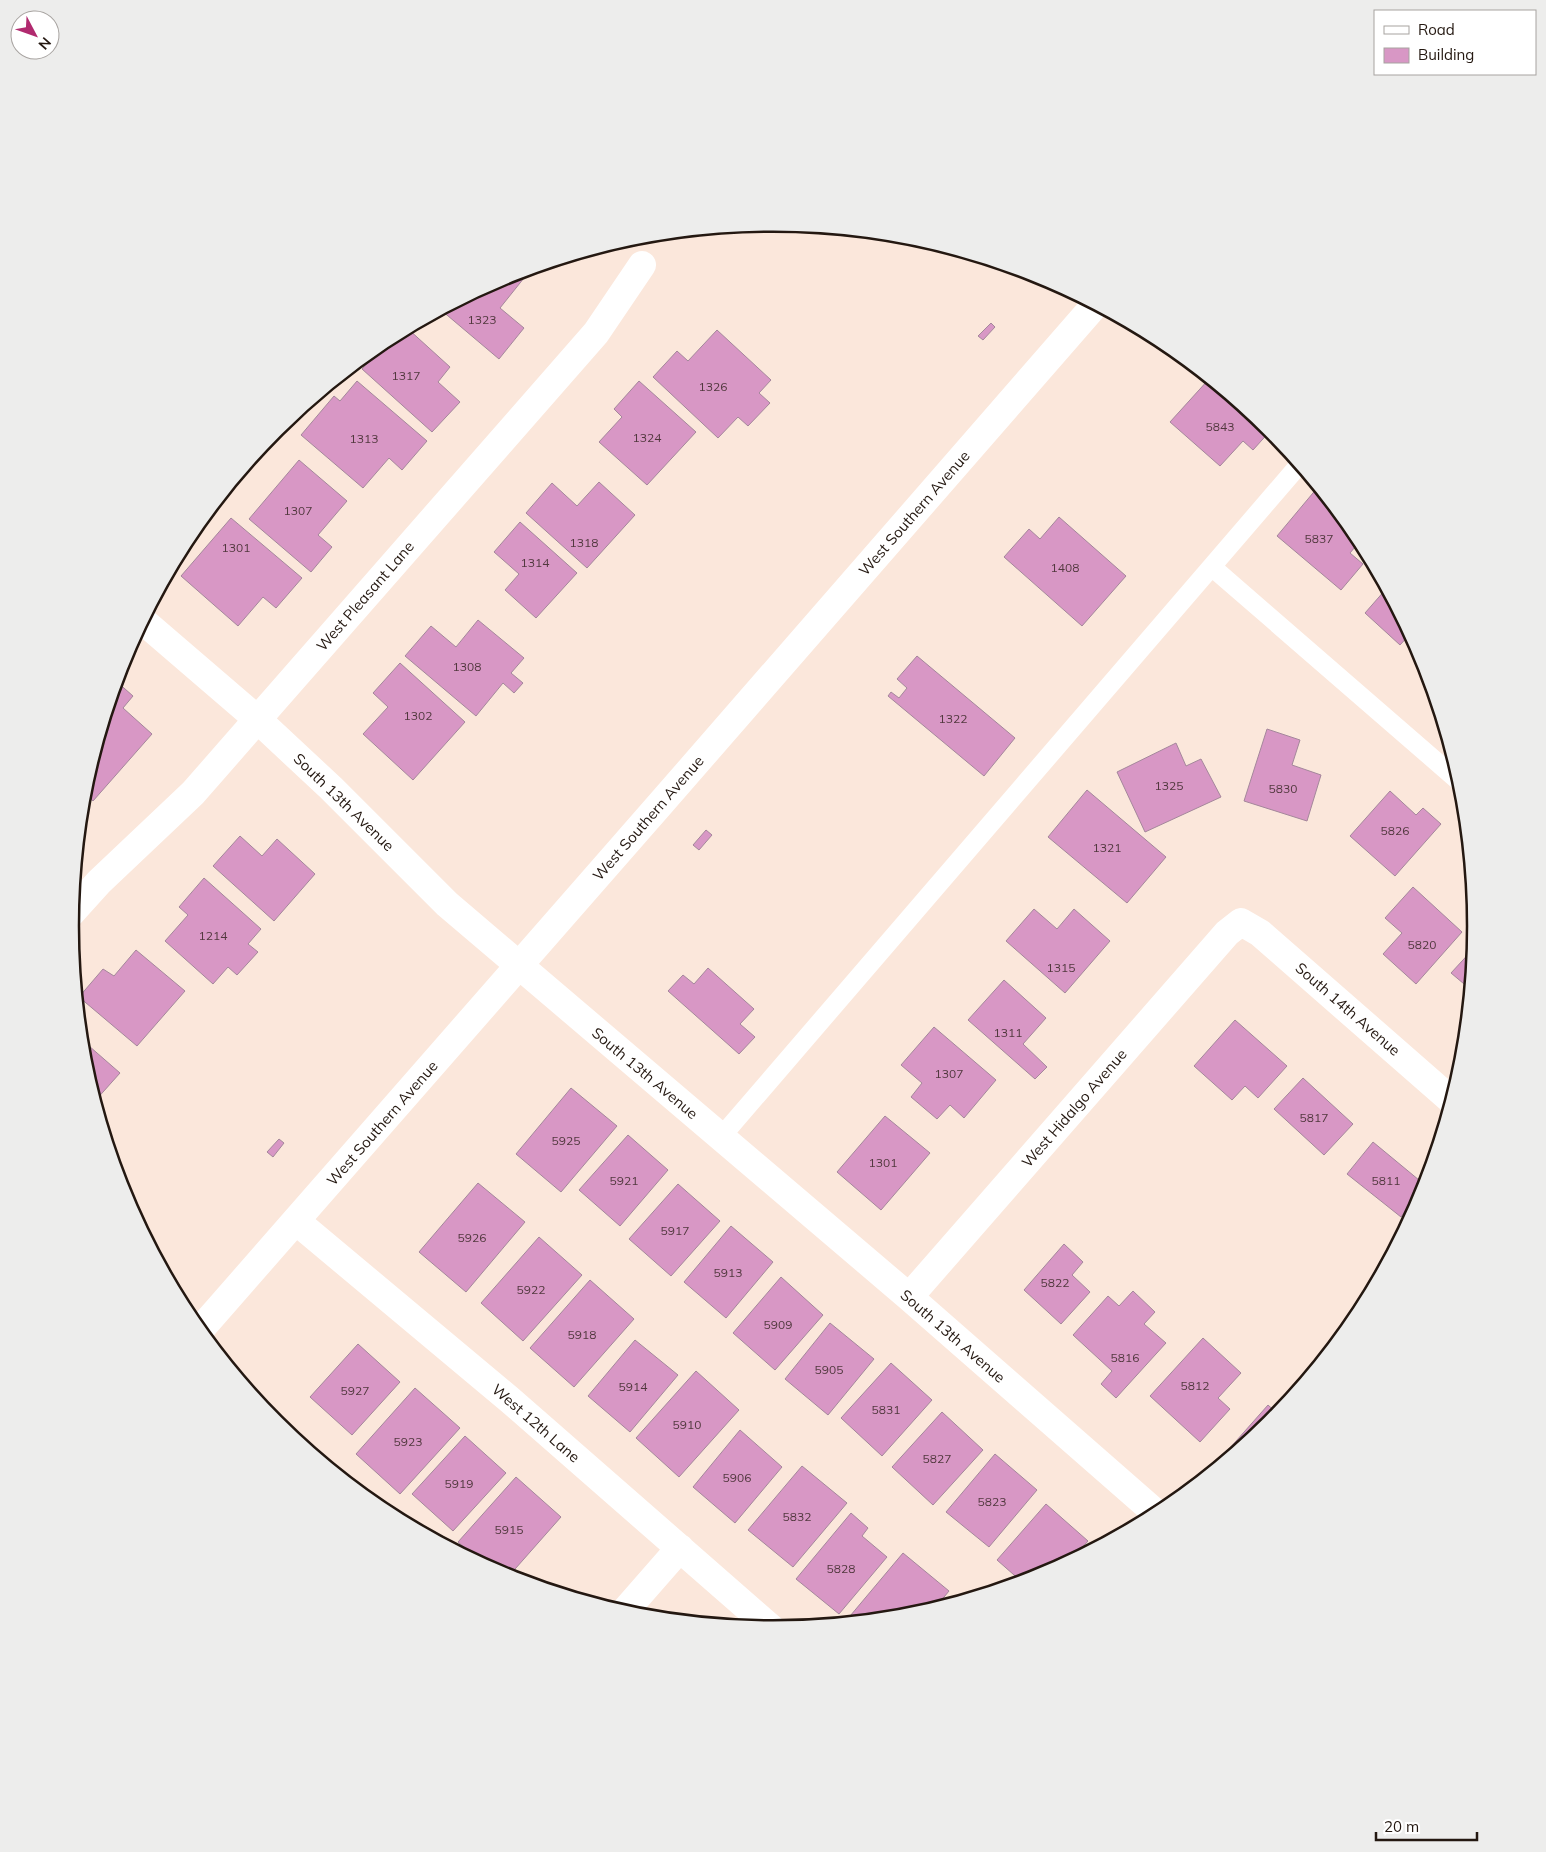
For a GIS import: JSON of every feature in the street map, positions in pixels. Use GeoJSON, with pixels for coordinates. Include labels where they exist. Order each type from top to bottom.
{"type":"FeatureCollection","features":[{"type":"Feature","properties":{"kind":"street","name":"West Pleasant Lane"},"geometry":{"type":"LineString","coordinates":[[79,904],[99,882],[193,793],[596,333],[642,265]]}},
{"type":"Feature","properties":{"kind":"street","name":"West Southern Avenue"},"geometry":{"type":"LineString","coordinates":[[205,1325],[1091,309]]}},
{"type":"Feature","properties":{"kind":"street","name":"South 13th Avenue"},"geometry":{"type":"LineString","coordinates":[[147,625],[257,719],[332,788],[447,904],[909,1296],[1150,1508]]}},
{"type":"Feature","properties":{"kind":"street","name":"South 14th Avenue"},"geometry":{"type":"LineString","coordinates":[[1241,922],[1260,933],[1446,1096]]}},
{"type":"Feature","properties":{"kind":"street","name":"West Hidalgo Avenue"},"geometry":{"type":"LineString","coordinates":[[909,1296],[1227,933],[1241,922]]}},
{"type":"Feature","properties":{"kind":"street","name":"West 12th Lane"},"geometry":{"type":"LineString","coordinates":[[296,1221],[510,1400],[761,1620]]}},
{"type":"Feature","properties":{"kind":"street"},"geometry":{"type":"LineString","coordinates":[[630,1605],[680,1548]]}},
{"type":"Feature","properties":{"kind":"lane"},"geometry":{"type":"LineString","coordinates":[[721,1137],[1296,469]]}},
{"type":"Feature","properties":{"kind":"lane"},"geometry":{"type":"LineString","coordinates":[[1212,567],[1450,774]]}},
{"type":"Feature","properties":{"kind":"building"},"geometry":{"type":"Polygon","coordinates":[[[523,279],[500,308],[524,328],[499,359],[446,314],[466,303],[523,279]]]}},
{"type":"Feature","properties":{"kind":"building"},"geometry":{"type":"Polygon","coordinates":[[[991,323],[995,327],[983,340],[978,336],[991,323]]]}},
{"type":"Feature","properties":{"kind":"building"},"geometry":{"type":"Polygon","coordinates":[[[717,330],[771,380],[759,393],[770,403],[748,426],[738,417],[718,438],[653,377],[677,351],[688,361],[717,330]]]}},
{"type":"Feature","properties":{"kind":"building"},"geometry":{"type":"Polygon","coordinates":[[[413,333],[450,367],[438,382],[460,402],[432,432],[362,369],[368,362],[413,333]]]}},
{"type":"Feature","properties":{"kind":"building"},"geometry":{"type":"Polygon","coordinates":[[[357,381],[427,441],[402,470],[389,458],[363,488],[301,435],[334,396],[340,401],[357,381]]]}},
{"type":"Feature","properties":{"kind":"building"},"geometry":{"type":"Polygon","coordinates":[[[639,381],[696,432],[647,485],[599,442],[622,417],[614,409],[639,381]]]}},
{"type":"Feature","properties":{"kind":"building"},"geometry":{"type":"Polygon","coordinates":[[[1205,383],[1265,436],[1253,450],[1243,441],[1220,466],[1170,422],[1205,383]]]}},
{"type":"Feature","properties":{"kind":"building"},"geometry":{"type":"Polygon","coordinates":[[[299,460],[347,501],[318,535],[332,547],[311,572],[249,519],[299,460]]]}},
{"type":"Feature","properties":{"kind":"building"},"geometry":{"type":"Polygon","coordinates":[[[599,482],[635,515],[587,568],[526,513],[552,483],[577,506],[599,482]]]}},
{"type":"Feature","properties":{"kind":"building"},"geometry":{"type":"Polygon","coordinates":[[[1314,491],[1355,547],[1350,553],[1363,564],[1341,590],[1277,536],[1314,491]]]}},
{"type":"Feature","properties":{"kind":"building"},"geometry":{"type":"Polygon","coordinates":[[[1059,517],[1126,576],[1082,626],[1004,557],[1029,529],[1040,539],[1059,517]]]}},
{"type":"Feature","properties":{"kind":"building"},"geometry":{"type":"Polygon","coordinates":[[[231,518],[302,578],[276,608],[263,597],[238,626],[181,576],[231,518]]]}},
{"type":"Feature","properties":{"kind":"building"},"geometry":{"type":"Polygon","coordinates":[[[520,522],[577,573],[536,618],[505,590],[519,574],[494,552],[520,522]]]}},
{"type":"Feature","properties":{"kind":"building"},"geometry":{"type":"Polygon","coordinates":[[[1382,594],[1405,640],[1400,645],[1365,613],[1382,594]]]}},
{"type":"Feature","properties":{"kind":"building"},"geometry":{"type":"Polygon","coordinates":[[[478,620],[524,658],[511,673],[523,683],[514,693],[503,683],[476,716],[405,656],[431,626],[456,647],[478,620]]]}},
{"type":"Feature","properties":{"kind":"building"},"geometry":{"type":"Polygon","coordinates":[[[917,656],[1015,738],[984,776],[888,696],[891,692],[899,698],[907,688],[897,679],[917,656]]]}},
{"type":"Feature","properties":{"kind":"building"},"geometry":{"type":"Polygon","coordinates":[[[400,663],[465,722],[413,780],[363,734],[388,707],[373,693],[400,663]]]}},
{"type":"Feature","properties":{"kind":"building"},"geometry":{"type":"Polygon","coordinates":[[[122,686],[133,696],[123,708],[152,734],[93,801],[91,799],[92,791],[102,746],[122,686]]]}},
{"type":"Feature","properties":{"kind":"building"},"geometry":{"type":"Polygon","coordinates":[[[1267,729],[1300,740],[1292,765],[1321,775],[1307,821],[1244,801],[1267,729]]]}},
{"type":"Feature","properties":{"kind":"building"},"geometry":{"type":"Polygon","coordinates":[[[1176,743],[1186,766],[1201,759],[1221,797],[1145,832],[1117,772],[1176,743]]]}},
{"type":"Feature","properties":{"kind":"building"},"geometry":{"type":"Polygon","coordinates":[[[1087,790],[1166,857],[1127,903],[1048,837],[1087,790]]]}},
{"type":"Feature","properties":{"kind":"building"},"geometry":{"type":"Polygon","coordinates":[[[1390,791],[1416,815],[1423,808],[1441,824],[1395,876],[1350,836],[1390,791]]]}},
{"type":"Feature","properties":{"kind":"building"},"geometry":{"type":"Polygon","coordinates":[[[706,830],[712,835],[699,850],[693,845],[706,830]]]}},
{"type":"Feature","properties":{"kind":"building"},"geometry":{"type":"Polygon","coordinates":[[[240,836],[262,856],[277,839],[315,874],[274,921],[213,866],[240,836]]]}},
{"type":"Feature","properties":{"kind":"building"},"geometry":{"type":"Polygon","coordinates":[[[204,878],[261,929],[248,944],[258,952],[237,975],[228,967],[213,984],[165,941],[188,915],[179,907],[204,878]]]}},
{"type":"Feature","properties":{"kind":"building"},"geometry":{"type":"Polygon","coordinates":[[[1413,887],[1462,932],[1416,984],[1383,954],[1402,933],[1385,918],[1413,887]]]}},
{"type":"Feature","properties":{"kind":"building"},"geometry":{"type":"Polygon","coordinates":[[[1034,909],[1057,929],[1074,909],[1110,941],[1065,993],[1006,941],[1034,909]]]}},
{"type":"Feature","properties":{"kind":"building"},"geometry":{"type":"Polygon","coordinates":[[[136,950],[185,991],[137,1046],[83,1001],[82,993],[103,969],[114,976],[136,950]]]}},
{"type":"Feature","properties":{"kind":"building"},"geometry":{"type":"Polygon","coordinates":[[[1466,956],[1465,984],[1451,973],[1466,956]]]}},
{"type":"Feature","properties":{"kind":"building"},"geometry":{"type":"Polygon","coordinates":[[[708,968],[754,1009],[740,1024],[755,1037],[739,1054],[668,991],[683,975],[694,984],[708,968]]]}},
{"type":"Feature","properties":{"kind":"building"},"geometry":{"type":"Polygon","coordinates":[[[1004,980],[1046,1018],[1023,1044],[1047,1067],[1035,1079],[968,1020],[1004,980]]]}},
{"type":"Feature","properties":{"kind":"building"},"geometry":{"type":"Polygon","coordinates":[[[1235,1020],[1287,1066],[1258,1098],[1245,1086],[1232,1100],[1194,1066],[1235,1020]]]}},
{"type":"Feature","properties":{"kind":"building"},"geometry":{"type":"Polygon","coordinates":[[[934,1027],[996,1080],[964,1118],[950,1105],[937,1119],[911,1097],[922,1083],[901,1065],[934,1027]]]}},
{"type":"Feature","properties":{"kind":"building"},"geometry":{"type":"Polygon","coordinates":[[[90,1047],[120,1073],[100,1096],[90,1047]]]}},
{"type":"Feature","properties":{"kind":"building"},"geometry":{"type":"Polygon","coordinates":[[[1303,1078],[1353,1124],[1324,1155],[1274,1109],[1303,1078]]]}},
{"type":"Feature","properties":{"kind":"building"},"geometry":{"type":"Polygon","coordinates":[[[571,1088],[617,1126],[561,1192],[516,1154],[571,1088]]]}},
{"type":"Feature","properties":{"kind":"building"},"geometry":{"type":"Polygon","coordinates":[[[885,1116],[930,1153],[881,1210],[837,1172],[885,1116]]]}},
{"type":"Feature","properties":{"kind":"building"},"geometry":{"type":"Polygon","coordinates":[[[628,1135],[668,1170],[620,1226],[579,1190],[628,1135]]]}},
{"type":"Feature","properties":{"kind":"building"},"geometry":{"type":"Polygon","coordinates":[[[279,1139],[284,1143],[273,1157],[267,1152],[279,1139]]]}},
{"type":"Feature","properties":{"kind":"building"},"geometry":{"type":"Polygon","coordinates":[[[1373,1142],[1419,1180],[1406,1210],[1401,1217],[1347,1174],[1373,1142]]]}},
{"type":"Feature","properties":{"kind":"building"},"geometry":{"type":"Polygon","coordinates":[[[478,1183],[525,1222],[466,1292],[419,1252],[478,1183]]]}},
{"type":"Feature","properties":{"kind":"building"},"geometry":{"type":"Polygon","coordinates":[[[678,1184],[720,1221],[671,1276],[629,1239],[678,1184]]]}},
{"type":"Feature","properties":{"kind":"building"},"geometry":{"type":"Polygon","coordinates":[[[731,1226],[773,1262],[726,1318],[684,1282],[731,1226]]]}},
{"type":"Feature","properties":{"kind":"building"},"geometry":{"type":"Polygon","coordinates":[[[539,1237],[582,1275],[523,1341],[481,1303],[539,1237]]]}},
{"type":"Feature","properties":{"kind":"building"},"geometry":{"type":"Polygon","coordinates":[[[1064,1244],[1083,1262],[1072,1275],[1090,1292],[1061,1324],[1024,1290],[1064,1244]]]}},
{"type":"Feature","properties":{"kind":"building"},"geometry":{"type":"Polygon","coordinates":[[[781,1277],[823,1315],[775,1370],[733,1333],[781,1277]]]}},
{"type":"Feature","properties":{"kind":"building"},"geometry":{"type":"Polygon","coordinates":[[[590,1280],[634,1319],[574,1387],[530,1348],[590,1280]]]}},
{"type":"Feature","properties":{"kind":"building"},"geometry":{"type":"Polygon","coordinates":[[[1133,1291],[1155,1312],[1144,1324],[1166,1343],[1116,1398],[1101,1384],[1112,1371],[1073,1335],[1108,1296],[1119,1306],[1133,1291]]]}},
{"type":"Feature","properties":{"kind":"building"},"geometry":{"type":"Polygon","coordinates":[[[830,1323],[874,1359],[828,1415],[785,1379],[830,1323]]]}},
{"type":"Feature","properties":{"kind":"building"},"geometry":{"type":"Polygon","coordinates":[[[1203,1338],[1241,1373],[1218,1398],[1230,1409],[1200,1442],[1150,1396],[1203,1338]]]}},
{"type":"Feature","properties":{"kind":"building"},"geometry":{"type":"Polygon","coordinates":[[[635,1340],[678,1375],[630,1432],[588,1396],[635,1340]]]}},
{"type":"Feature","properties":{"kind":"building"},"geometry":{"type":"Polygon","coordinates":[[[358,1344],[400,1382],[352,1435],[310,1397],[358,1344]]]}},
{"type":"Feature","properties":{"kind":"building"},"geometry":{"type":"Polygon","coordinates":[[[891,1363],[932,1400],[882,1456],[841,1418],[891,1363]]]}},
{"type":"Feature","properties":{"kind":"building"},"geometry":{"type":"Polygon","coordinates":[[[696,1371],[739,1410],[679,1477],[636,1438],[696,1371]]]}},
{"type":"Feature","properties":{"kind":"building"},"geometry":{"type":"Polygon","coordinates":[[[415,1388],[460,1428],[400,1494],[356,1454],[415,1388]]]}},
{"type":"Feature","properties":{"kind":"building"},"geometry":{"type":"Polygon","coordinates":[[[1268,1405],[1272,1409],[1264,1417],[1227,1452],[1268,1405]]]}},
{"type":"Feature","properties":{"kind":"building"},"geometry":{"type":"Polygon","coordinates":[[[942,1412],[983,1450],[933,1505],[892,1467],[942,1412]]]}},
{"type":"Feature","properties":{"kind":"building"},"geometry":{"type":"Polygon","coordinates":[[[740,1430],[782,1467],[735,1523],[693,1487],[740,1430]]]}},
{"type":"Feature","properties":{"kind":"building"},"geometry":{"type":"Polygon","coordinates":[[[465,1436],[506,1473],[453,1531],[412,1494],[465,1436]]]}},
{"type":"Feature","properties":{"kind":"building"},"geometry":{"type":"Polygon","coordinates":[[[995,1454],[1037,1490],[989,1547],[946,1512],[995,1454]]]}},
{"type":"Feature","properties":{"kind":"building"},"geometry":{"type":"Polygon","coordinates":[[[802,1466],[847,1503],[793,1567],[748,1530],[802,1466]]]}},
{"type":"Feature","properties":{"kind":"building"},"geometry":{"type":"Polygon","coordinates":[[[516,1477],[561,1517],[514,1570],[466,1549],[458,1542],[516,1477]]]}},
{"type":"Feature","properties":{"kind":"building"},"geometry":{"type":"Polygon","coordinates":[[[1046,1504],[1088,1541],[1080,1549],[1015,1576],[997,1560],[1046,1504]]]}},
{"type":"Feature","properties":{"kind":"building"},"geometry":{"type":"Polygon","coordinates":[[[851,1513],[868,1528],[862,1536],[887,1557],[839,1614],[796,1579],[851,1513]]]}},
{"type":"Feature","properties":{"kind":"building"},"geometry":{"type":"Polygon","coordinates":[[[903,1553],[949,1591],[942,1599],[908,1607],[850,1615],[903,1553]]]}}]}
